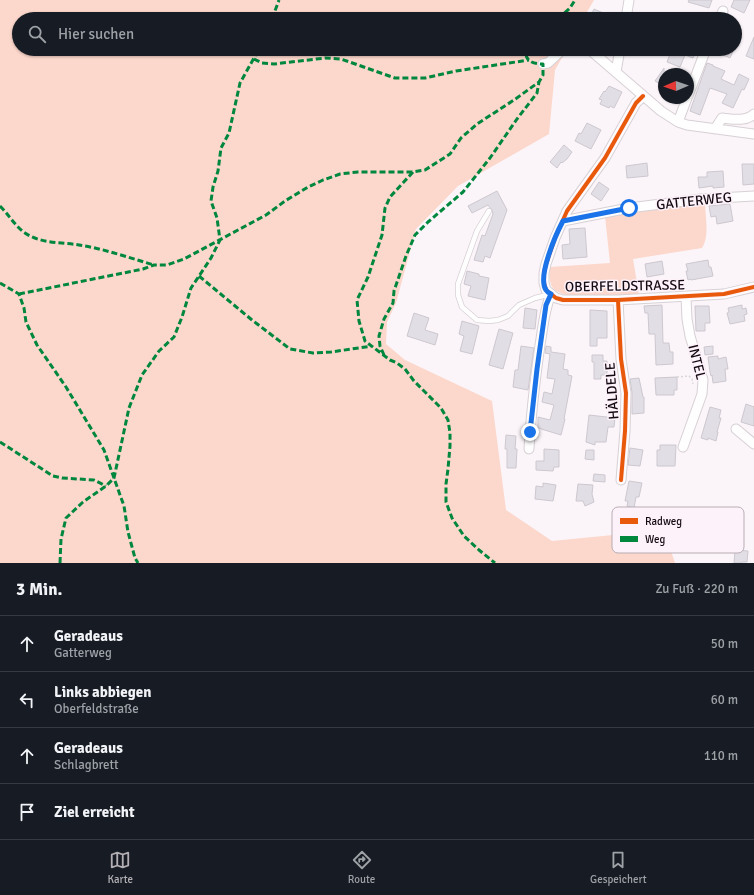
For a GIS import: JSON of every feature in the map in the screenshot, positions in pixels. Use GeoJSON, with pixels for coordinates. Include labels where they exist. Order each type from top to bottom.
{"type":"FeatureCollection","features":[{"type":"Feature","properties":{"kind":"street"},"geometry":{"type":"LineString","coordinates":[[627,12],[630,0]]}},
{"type":"Feature","properties":{"kind":"street"},"geometry":{"type":"LineString","coordinates":[[543,64],[548,63],[555,56]]}},
{"type":"Feature","properties":{"kind":"street"},"geometry":{"type":"LineString","coordinates":[[597,56],[661,111],[678,122],[687,125],[754,134]]}},
{"type":"Feature","properties":{"kind":"street"},"geometry":{"type":"LineString","coordinates":[[616,72],[619,56]]}},
{"type":"Feature","properties":{"kind":"street"},"geometry":{"type":"LineString","coordinates":[[694,81],[703,56]]}},
{"type":"Feature","properties":{"kind":"street","name":"OBERFELDSTRASSE"},"geometry":{"type":"LineString","coordinates":[[643,96],[636,103],[605,158],[567,211],[555,238],[546,264],[544,273],[546,290],[556,298],[563,300],[618,300],[724,294],[754,287]]}},
{"type":"Feature","properties":{"kind":"street"},"geometry":{"type":"LineString","coordinates":[[678,122],[685,104]]}},
{"type":"Feature","properties":{"kind":"street"},"geometry":{"type":"LineString","coordinates":[[715,129],[722,118],[748,119],[754,114]]}},
{"type":"Feature","properties":{"kind":"street","name":"GATTERWEG"},"geometry":{"type":"LineString","coordinates":[[563,221],[629,208],[701,199],[754,196]]}},
{"type":"Feature","properties":{"kind":"street"},"geometry":{"type":"LineString","coordinates":[[529,449],[531,418],[546,305],[551,294]]}},
{"type":"Feature","properties":{"kind":"street","name":"INTEL"},"geometry":{"type":"LineString","coordinates":[[683,448],[702,394],[703,380],[690,336],[687,319],[686,297]]}},
{"type":"Feature","properties":{"kind":"street","name":"HÄLDELE"},"geometry":{"type":"LineString","coordinates":[[618,300],[621,359],[626,393],[621,480]]}},
{"type":"Feature","properties":{"kind":"street"},"geometry":{"type":"LineString","coordinates":[[736,429],[754,444]]}},
{"type":"Feature","properties":{"kind":"lane"},"geometry":{"type":"LineString","coordinates":[[489,211],[477,231],[458,284],[458,295],[462,307],[477,320],[498,320],[508,316],[519,305],[534,298],[551,294]]}},
{"type":"Feature","properties":{"kind":"path"},"geometry":{"type":"LineString","coordinates":[[677,377],[689,376],[692,379],[694,388]]}},
{"type":"Feature","properties":{"kind":"shaded area"},"geometry":{"type":"Polygon","coordinates":[[[0,0],[594,0],[587,12],[12,12],[12,56],[563,56],[555,70],[549,134],[458,186],[416,229],[396,303],[387,322],[386,344],[405,360],[492,401],[506,510],[552,541],[612,535],[612,553],[672,553],[675,563],[0,563],[0,0]]]}},
{"type":"Feature","properties":{"kind":"shaded area"},"geometry":{"type":"Polygon","coordinates":[[[705,202],[706,237],[702,248],[633,259],[639,295],[573,297],[556,291],[551,285],[550,267],[610,263],[605,216],[705,202]]]}},
{"type":"Feature","properties":{"kind":"building"},"geometry":{"type":"Polygon","coordinates":[[[689,0],[712,0],[709,8],[688,2],[689,0]]]}},
{"type":"Feature","properties":{"kind":"building"},"geometry":{"type":"Polygon","coordinates":[[[734,0],[750,0],[744,13],[731,7],[734,0]]]}},
{"type":"Feature","properties":{"kind":"building"},"geometry":{"type":"Polygon","coordinates":[[[594,9],[601,12],[592,12],[594,9]]]}},
{"type":"Feature","properties":{"kind":"building"},"geometry":{"type":"Polygon","coordinates":[[[754,37],[754,59],[746,56],[754,37]]]}},
{"type":"Feature","properties":{"kind":"building"},"geometry":{"type":"Polygon","coordinates":[[[669,56],[685,56],[680,67],[667,62],[669,56]]]}},
{"type":"Feature","properties":{"kind":"building"},"geometry":{"type":"Polygon","coordinates":[[[707,63],[725,71],[721,79],[734,85],[739,74],[749,79],[744,90],[742,89],[733,108],[722,103],[727,94],[710,88],[700,115],[690,111],[692,104],[694,104],[694,100],[707,63]]]}},
{"type":"Feature","properties":{"kind":"building"},"geometry":{"type":"Polygon","coordinates":[[[609,86],[622,92],[614,108],[610,106],[609,108],[600,104],[602,100],[599,99],[609,86]]]}},
{"type":"Feature","properties":{"kind":"building"},"geometry":{"type":"Polygon","coordinates":[[[587,123],[601,130],[591,149],[575,141],[587,123]]]}},
{"type":"Feature","properties":{"kind":"building"},"geometry":{"type":"Polygon","coordinates":[[[564,145],[572,152],[557,168],[550,162],[564,145]]]}},
{"type":"Feature","properties":{"kind":"building"},"geometry":{"type":"Polygon","coordinates":[[[647,163],[648,176],[627,178],[626,166],[647,163]]]}},
{"type":"Feature","properties":{"kind":"building"},"geometry":{"type":"Polygon","coordinates":[[[742,164],[754,164],[754,184],[743,185],[742,164]]]}},
{"type":"Feature","properties":{"kind":"building"},"geometry":{"type":"Polygon","coordinates":[[[723,171],[724,187],[713,188],[713,186],[699,188],[698,177],[707,177],[707,172],[723,171]]]}},
{"type":"Feature","properties":{"kind":"building"},"geometry":{"type":"Polygon","coordinates":[[[599,182],[609,189],[601,201],[591,194],[599,182]]]}},
{"type":"Feature","properties":{"kind":"building"},"geometry":{"type":"Polygon","coordinates":[[[497,191],[507,210],[490,258],[485,256],[483,262],[474,260],[482,235],[485,236],[493,214],[488,205],[472,213],[468,206],[497,191]]]}},
{"type":"Feature","properties":{"kind":"building"},"geometry":{"type":"Polygon","coordinates":[[[730,204],[733,221],[717,224],[716,216],[711,217],[709,206],[730,204]]]}},
{"type":"Feature","properties":{"kind":"building"},"geometry":{"type":"Polygon","coordinates":[[[585,228],[587,257],[563,259],[562,245],[570,244],[569,229],[585,228]]]}},
{"type":"Feature","properties":{"kind":"building"},"geometry":{"type":"Polygon","coordinates":[[[708,260],[713,276],[688,280],[686,264],[708,260]]]}},
{"type":"Feature","properties":{"kind":"building"},"geometry":{"type":"Polygon","coordinates":[[[662,261],[664,274],[647,277],[645,264],[662,261]]]}},
{"type":"Feature","properties":{"kind":"building"},"geometry":{"type":"Polygon","coordinates":[[[467,271],[489,278],[485,300],[468,296],[471,286],[464,284],[467,271]]]}},
{"type":"Feature","properties":{"kind":"building"},"geometry":{"type":"Polygon","coordinates":[[[662,305],[663,343],[669,343],[670,352],[673,352],[673,364],[656,365],[655,334],[649,334],[648,313],[645,313],[644,306],[662,305]]]}},
{"type":"Feature","properties":{"kind":"building"},"geometry":{"type":"Polygon","coordinates":[[[742,305],[742,309],[746,308],[747,314],[744,315],[745,321],[730,324],[727,313],[729,312],[728,308],[742,305]]]}},
{"type":"Feature","properties":{"kind":"building"},"geometry":{"type":"Polygon","coordinates":[[[695,306],[709,306],[710,323],[705,323],[705,331],[696,331],[695,306]]]}},
{"type":"Feature","properties":{"kind":"building"},"geometry":{"type":"Polygon","coordinates":[[[525,308],[537,310],[535,329],[523,328],[525,308]]]}},
{"type":"Feature","properties":{"kind":"building"},"geometry":{"type":"Polygon","coordinates":[[[590,310],[607,311],[607,338],[597,338],[597,346],[590,346],[590,310]]]}},
{"type":"Feature","properties":{"kind":"building"},"geometry":{"type":"Polygon","coordinates":[[[414,313],[429,318],[425,330],[438,334],[435,345],[407,336],[414,313]]]}},
{"type":"Feature","properties":{"kind":"building"},"geometry":{"type":"Polygon","coordinates":[[[462,321],[479,326],[472,354],[460,351],[464,336],[459,334],[462,321]]]}},
{"type":"Feature","properties":{"kind":"building"},"geometry":{"type":"Polygon","coordinates":[[[499,329],[513,333],[503,369],[489,365],[499,329]]]}},
{"type":"Feature","properties":{"kind":"building"},"geometry":{"type":"Polygon","coordinates":[[[521,346],[534,348],[528,390],[513,387],[515,370],[518,370],[521,346]]]}},
{"type":"Feature","properties":{"kind":"building"},"geometry":{"type":"Polygon","coordinates":[[[546,346],[551,347],[551,352],[565,354],[563,369],[568,370],[568,375],[572,376],[561,435],[538,428],[538,417],[550,420],[554,405],[542,402],[544,392],[552,394],[555,379],[547,378],[550,354],[545,353],[546,346]]]}},
{"type":"Feature","properties":{"kind":"building"},"geometry":{"type":"Polygon","coordinates":[[[713,346],[713,354],[705,355],[704,347],[713,346]]]}},
{"type":"Feature","properties":{"kind":"building"},"geometry":{"type":"Polygon","coordinates":[[[592,355],[603,355],[603,361],[607,361],[607,375],[601,375],[601,379],[594,379],[594,362],[592,362],[592,355]]]}},
{"type":"Feature","properties":{"kind":"building"},"geometry":{"type":"Polygon","coordinates":[[[718,356],[718,359],[726,357],[728,369],[725,369],[726,381],[713,383],[708,357],[718,356]]]}},
{"type":"Feature","properties":{"kind":"building"},"geometry":{"type":"Polygon","coordinates":[[[677,377],[677,390],[674,390],[674,395],[656,395],[655,378],[677,377]]]}},
{"type":"Feature","properties":{"kind":"building"},"geometry":{"type":"Polygon","coordinates":[[[639,378],[644,397],[644,413],[632,414],[632,392],[630,379],[639,378]]]}},
{"type":"Feature","properties":{"kind":"building"},"geometry":{"type":"Polygon","coordinates":[[[746,404],[754,407],[754,426],[741,422],[746,404]]]}},
{"type":"Feature","properties":{"kind":"building"},"geometry":{"type":"Polygon","coordinates":[[[710,407],[721,410],[719,418],[721,418],[716,441],[708,438],[708,440],[701,438],[710,407]]]}},
{"type":"Feature","properties":{"kind":"building"},"geometry":{"type":"Polygon","coordinates":[[[589,415],[615,418],[614,427],[608,427],[606,442],[595,442],[595,445],[586,442],[589,415]]]}},
{"type":"Feature","properties":{"kind":"building"},"geometry":{"type":"Polygon","coordinates":[[[506,435],[516,436],[516,468],[507,468],[507,449],[505,449],[506,435]]]}},
{"type":"Feature","properties":{"kind":"building"},"geometry":{"type":"Polygon","coordinates":[[[660,445],[676,445],[675,466],[657,466],[657,450],[660,450],[660,445]]]}},
{"type":"Feature","properties":{"kind":"building"},"geometry":{"type":"Polygon","coordinates":[[[630,448],[643,450],[640,466],[628,465],[630,448]]]}},
{"type":"Feature","properties":{"kind":"building"},"geometry":{"type":"Polygon","coordinates":[[[544,449],[559,450],[559,467],[554,467],[553,471],[536,470],[536,461],[544,461],[544,449]]]}},
{"type":"Feature","properties":{"kind":"building"},"geometry":{"type":"Polygon","coordinates":[[[586,450],[594,450],[594,460],[585,459],[586,450]]]}},
{"type":"Feature","properties":{"kind":"building"},"geometry":{"type":"Polygon","coordinates":[[[594,474],[605,475],[605,482],[593,481],[594,474]]]}},
{"type":"Feature","properties":{"kind":"building"},"geometry":{"type":"Polygon","coordinates":[[[629,481],[642,483],[639,497],[636,497],[634,507],[627,506],[628,501],[625,501],[629,481]]]}},
{"type":"Feature","properties":{"kind":"building"},"geometry":{"type":"Polygon","coordinates":[[[543,483],[556,485],[553,501],[535,499],[536,486],[543,487],[543,483]]]}},
{"type":"Feature","properties":{"kind":"building"},"geometry":{"type":"Polygon","coordinates":[[[578,484],[593,485],[592,494],[594,502],[585,506],[583,501],[576,501],[578,484]]]}},
{"type":"Feature","properties":{"kind":"building"},"geometry":{"type":"Polygon","coordinates":[[[744,551],[748,551],[747,562],[734,563],[735,553],[744,553],[744,551]]]}},
{"type":"Feature","properties":{"kind":"marked path"},"geometry":{"type":"LineString","coordinates":[[275,12],[279,0]]}},
{"type":"Feature","properties":{"kind":"marked path"},"geometry":{"type":"LineString","coordinates":[[566,12],[575,0]]}},
{"type":"Feature","properties":{"kind":"marked path"},"geometry":{"type":"LineString","coordinates":[[60,563],[61,539],[66,518],[83,502],[106,486],[114,478],[129,408],[142,375],[159,351],[174,337],[191,288],[211,258],[220,240],[217,218],[211,201],[213,187],[218,171],[221,148],[229,133],[240,83],[255,56]]}},
{"type":"Feature","properties":{"kind":"marked path"},"geometry":{"type":"LineString","coordinates":[[19,294],[143,269],[154,265],[167,265],[184,259],[266,215],[308,187],[340,174],[358,172],[413,172],[425,170],[450,154],[461,138],[477,124],[539,82],[543,75],[543,64],[530,61],[526,56]]}},
{"type":"Feature","properties":{"kind":"marked path"},"geometry":{"type":"LineString","coordinates":[[254,59],[262,63],[274,64],[325,58],[341,59],[395,78],[425,78],[456,71],[529,60]]}},
{"type":"Feature","properties":{"kind":"marked path"},"geometry":{"type":"LineString","coordinates":[[384,355],[380,346],[379,336],[384,319],[393,303],[394,291],[415,235],[463,192],[490,158],[537,93],[539,82]]}},
{"type":"Feature","properties":{"kind":"marked path"},"geometry":{"type":"LineString","coordinates":[[413,172],[390,197],[385,208],[382,235],[368,277],[357,300],[359,321],[365,341],[390,360],[405,369],[414,381],[441,408],[448,420],[450,446],[446,484],[446,502],[452,518],[464,536],[495,563]]}},
{"type":"Feature","properties":{"kind":"marked path"},"geometry":{"type":"LineString","coordinates":[[0,206],[15,224],[31,237],[45,241],[98,249],[154,265]]}},
{"type":"Feature","properties":{"kind":"marked path"},"geometry":{"type":"LineString","coordinates":[[199,276],[290,349],[313,353],[372,346]]}},
{"type":"Feature","properties":{"kind":"marked path"},"geometry":{"type":"LineString","coordinates":[[0,283],[19,294],[24,308],[26,322],[37,345],[66,387],[104,450],[124,506],[128,532],[135,558],[138,563]]}},
{"type":"Feature","properties":{"kind":"marked path"},"geometry":{"type":"LineString","coordinates":[[0,442],[53,476],[94,480],[106,486]]}},
{"type":"Feature","properties":{"kind":"cycle path"},"geometry":{"type":"LineString","coordinates":[[643,96],[636,103],[605,158],[567,211],[555,238],[546,264],[544,273],[546,290],[556,298],[563,300],[618,300],[724,294],[754,287]]}},
{"type":"Feature","properties":{"kind":"cycle path"},"geometry":{"type":"LineString","coordinates":[[618,300],[621,359],[626,393],[621,480]]}},
{"type":"Feature","properties":{"kind":"route"},"geometry":{"type":"LineString","coordinates":[[530,432],[546,305],[551,294],[546,290],[544,273],[555,238],[563,221],[629,208]]}}]}
